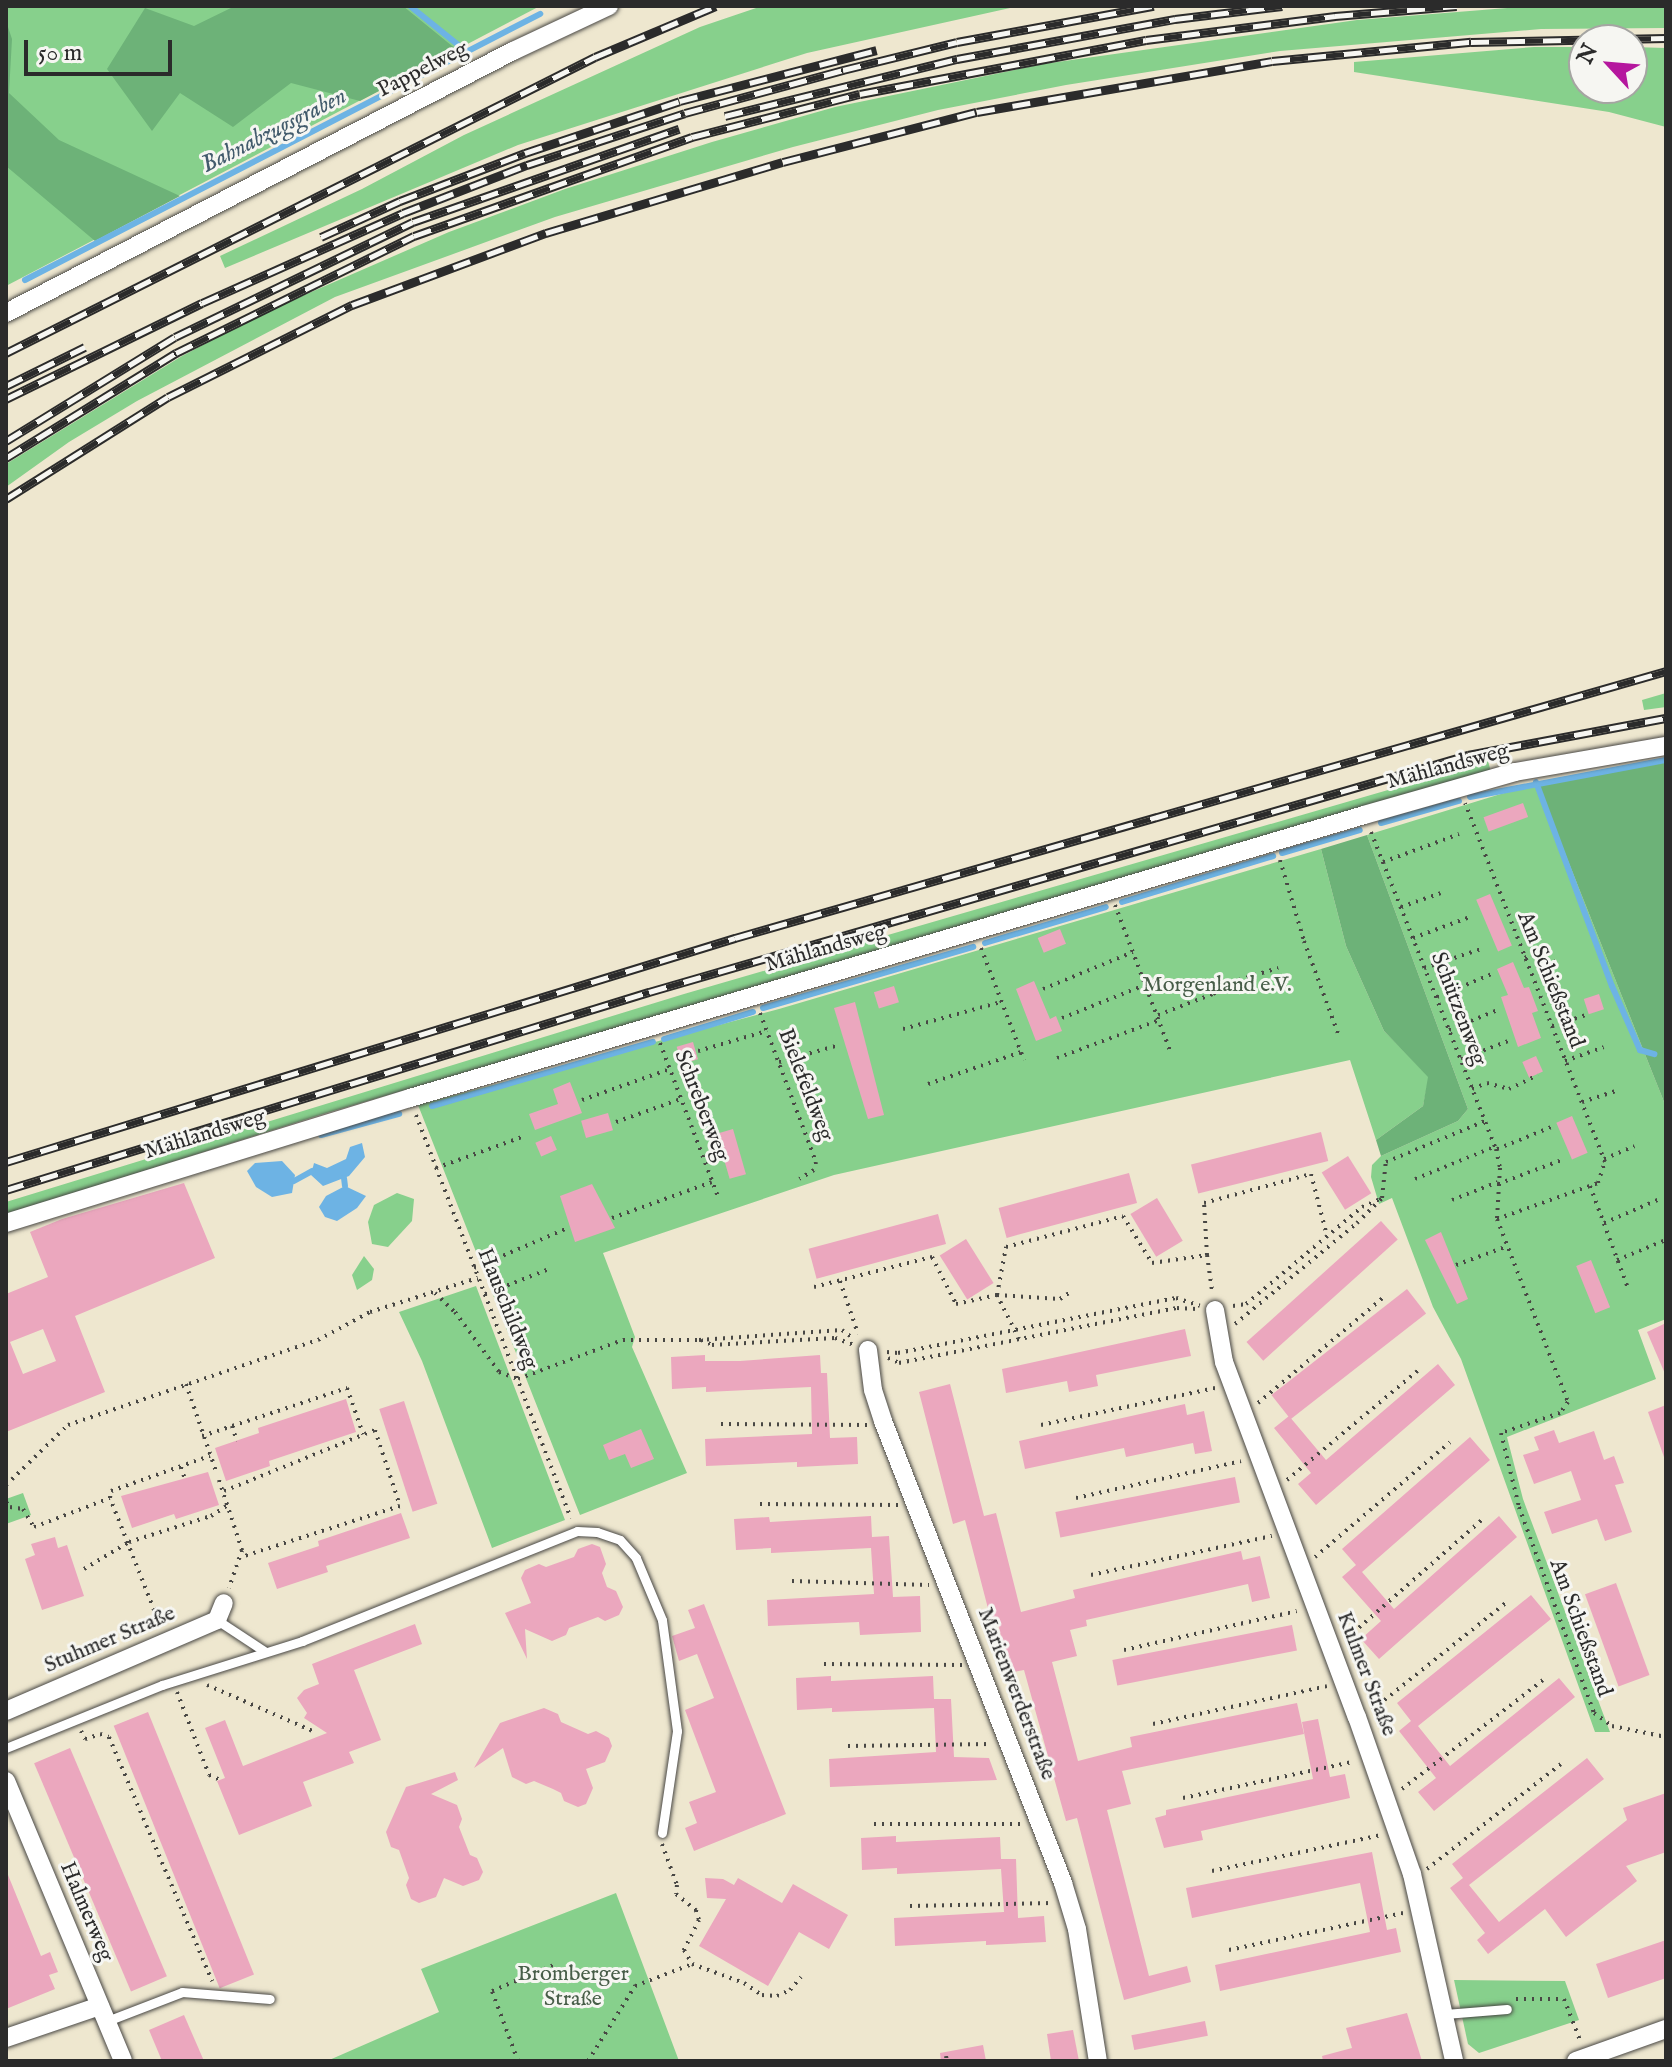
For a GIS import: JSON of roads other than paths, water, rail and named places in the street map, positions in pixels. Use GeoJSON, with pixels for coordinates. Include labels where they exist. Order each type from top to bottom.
{"type":"FeatureCollection","features":[{"type":"Feature","properties":{"kind":"street","name":"Pappelweg"},"geometry":{"type":"LineString","coordinates":[[6,313],[498,58],[609,6]]}},
{"type":"Feature","properties":{"kind":"street","name":"Mählandsweg"},"geometry":{"type":"LineString","coordinates":[[6,1223],[410,1098],[1364,815],[1515,772],[1666,746]]}},
{"type":"Feature","properties":{"kind":"street","name":"Kulmer Straße"},"geometry":{"type":"LineString","coordinates":[[1214,1302],[1232,1383],[1387,1797],[1412,1874],[1454,2061]]}},
{"type":"Feature","properties":{"kind":"street","name":"Marienwerderstraße"},"geometry":{"type":"LineString","coordinates":[[868,1350],[873,1390],[883,1421],[1069,1903],[1077,1929],[1098,2061]]}},
{"type":"Feature","properties":{"kind":"street","name":"Stuhmer Straße"},"geometry":{"type":"LineString","coordinates":[[6,1711],[168,1641],[220,1611]]}},
{"type":"Feature","properties":{"kind":"street","name":"Halmerweg"},"geometry":{"type":"LineString","coordinates":[[6,1781],[123,2061]]}},
{"type":"Feature","properties":{"kind":"street"},"geometry":{"type":"LineString","coordinates":[[6,2038],[104,2014]]}},
{"type":"Feature","properties":{"kind":"street"},"geometry":{"type":"LineString","coordinates":[[1581,2059],[1666,2029]]}},
{"type":"Feature","properties":{"kind":"lane"},"geometry":{"type":"LineString","coordinates":[[6,1748],[174,1682],[302,1641],[577,1531],[597,1532],[620,1540],[636,1558],[662,1620],[677,1731],[662,1833]]}},
{"type":"Feature","properties":{"kind":"lane"},"geometry":{"type":"LineString","coordinates":[[220,1611],[264,1651]]}},
{"type":"Feature","properties":{"kind":"lane"},"geometry":{"type":"LineString","coordinates":[[104,2014],[182,1992],[270,1999]]}},
{"type":"Feature","properties":{"kind":"lane"},"geometry":{"type":"LineString","coordinates":[[1445,2014],[1505,2004]]}},
{"type":"Feature","properties":{"kind":"water"},"geometry":{"type":"Polygon","coordinates":[[[362,1143],[365,1157],[349,1176],[323,1186],[311,1175],[314,1163],[327,1168],[346,1159],[350,1147],[362,1143]]]}},
{"type":"Feature","properties":{"kind":"water"},"geometry":{"type":"Polygon","coordinates":[[[282,1161],[295,1175],[292,1193],[272,1197],[256,1187],[247,1171],[255,1163],[282,1161]]]}},
{"type":"Feature","properties":{"kind":"water"},"geometry":{"type":"Polygon","coordinates":[[[345,1186],[366,1196],[357,1208],[337,1221],[325,1217],[319,1207],[326,1196],[345,1186]]]}},
{"type":"Feature","properties":{"kind":"waterway"},"geometry":{"type":"LineString","coordinates":[[410,6],[467,52]]}},
{"type":"Feature","properties":{"kind":"waterway","name":"Bahnabzugsgraben"},"geometry":{"type":"LineString","coordinates":[[25,280],[540,14]]}},
{"type":"Feature","properties":{"kind":"waterway"},"geometry":{"type":"LineString","coordinates":[[1470,797],[1666,760]]}},
{"type":"Feature","properties":{"kind":"waterway"},"geometry":{"type":"LineString","coordinates":[[1536,782],[1612,986],[1640,1050],[1654,1054]]}},
{"type":"Feature","properties":{"kind":"waterway"},"geometry":{"type":"LineString","coordinates":[[1381,823],[1459,801]]}},
{"type":"Feature","properties":{"kind":"waterway"},"geometry":{"type":"LineString","coordinates":[[1282,853],[1360,830]]}},
{"type":"Feature","properties":{"kind":"waterway"},"geometry":{"type":"LineString","coordinates":[[1122,902],[1273,856]]}},
{"type":"Feature","properties":{"kind":"waterway"},"geometry":{"type":"LineString","coordinates":[[985,943],[1106,907]]}},
{"type":"Feature","properties":{"kind":"waterway"},"geometry":{"type":"LineString","coordinates":[[763,1008],[973,947]]}},
{"type":"Feature","properties":{"kind":"waterway"},"geometry":{"type":"LineString","coordinates":[[664,1039],[753,1012]]}},
{"type":"Feature","properties":{"kind":"waterway"},"geometry":{"type":"LineString","coordinates":[[432,1106],[653,1042]]}},
{"type":"Feature","properties":{"kind":"waterway"},"geometry":{"type":"LineString","coordinates":[[321,1135],[399,1114]]}},
{"type":"Feature","properties":{"kind":"waterway"},"geometry":{"type":"LineString","coordinates":[[294,1181],[312,1171]]}},
{"type":"Feature","properties":{"kind":"waterway"},"geometry":{"type":"LineString","coordinates":[[344,1178],[345,1186]]}},
{"type":"Feature","properties":{"kind":"railway"},"geometry":{"type":"LineString","coordinates":[[6,353],[595,57],[716,6]]}},
{"type":"Feature","properties":{"kind":"railway"},"geometry":{"type":"LineString","coordinates":[[6,399],[202,303],[403,213],[527,165],[685,113],[843,70],[957,42],[1154,6]]}},
{"type":"Feature","properties":{"kind":"railway"},"geometry":{"type":"LineString","coordinates":[[725,116],[957,59],[1175,19],[1282,6]]}},
{"type":"Feature","properties":{"kind":"railway"},"geometry":{"type":"LineString","coordinates":[[6,458],[176,353],[414,236],[692,137],[860,94],[1146,40],[1335,16],[1457,6]]}},
{"type":"Feature","properties":{"kind":"railway"},"geometry":{"type":"LineString","coordinates":[[6,499],[168,397],[352,305],[546,233],[783,162],[977,112],[1272,61],[1471,42],[1666,38]]}},
{"type":"Feature","properties":{"kind":"railway"},"geometry":{"type":"LineString","coordinates":[[321,237],[400,201],[525,153],[680,101],[877,50]]}},
{"type":"Feature","properties":{"kind":"railway"},"geometry":{"type":"LineString","coordinates":[[6,441],[175,337],[413,222],[679,129]]}},
{"type":"Feature","properties":{"kind":"railway"},"geometry":{"type":"LineString","coordinates":[[6,386],[85,347]]}},
{"type":"Feature","properties":{"kind":"railway"},"geometry":{"type":"LineString","coordinates":[[6,1162],[735,938],[1666,671]]}},
{"type":"Feature","properties":{"kind":"railway"},"geometry":{"type":"LineString","coordinates":[[6,1190],[649,992],[1468,755],[1666,718]]}},
{"type":"Feature","properties":{"kind":"park label","name":"Morgenland e.V."},"geometry":{"type":"Point","coordinates":[1217,986]}},
{"type":"Feature","properties":{"kind":"park label","name":"Bromberger Straße"},"geometry":{"type":"Point","coordinates":[573,1986]}}]}
